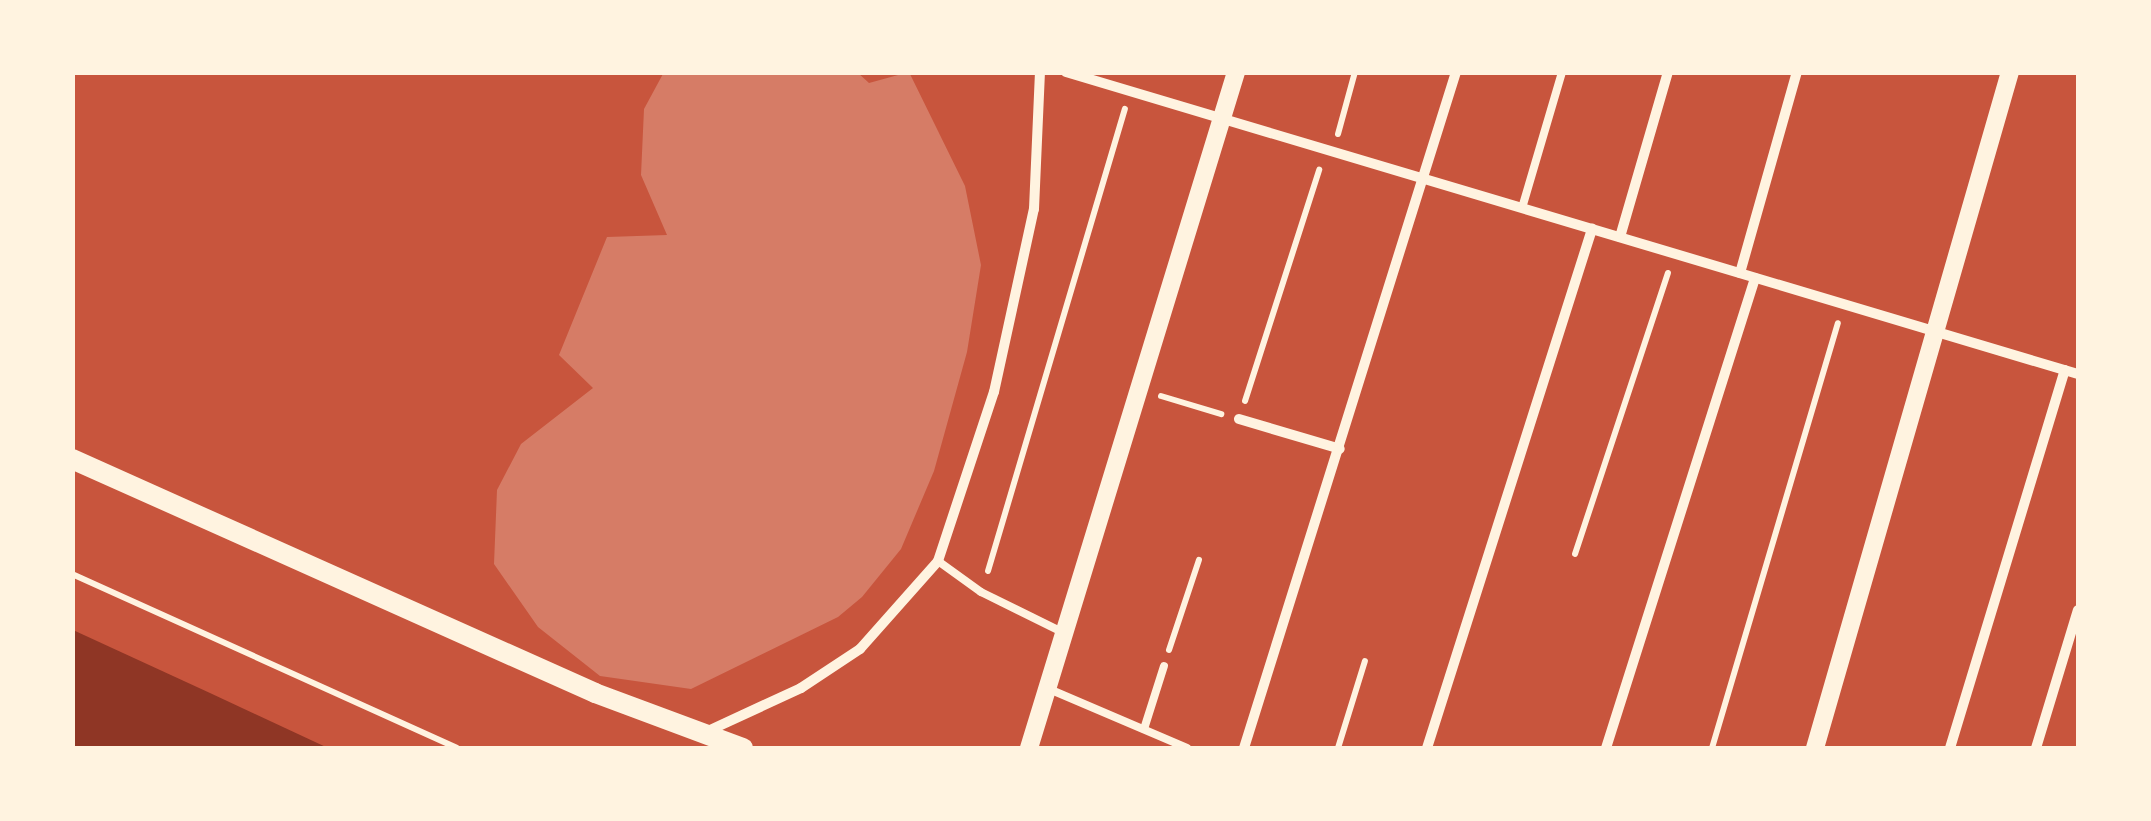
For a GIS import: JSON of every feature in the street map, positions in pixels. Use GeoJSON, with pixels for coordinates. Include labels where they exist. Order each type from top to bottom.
{"type":"FeatureCollection","features":[{"type":"Feature","properties":{"kind":"main road"},"geometry":{"type":"LineString","coordinates":[[72,459],[595,694],[743,748]]}},
{"type":"Feature","properties":{"kind":"street"},"geometry":{"type":"LineString","coordinates":[[707,732],[801,688],[860,649],[938,561],[994,392],[1034,209],[1040,72]]}},
{"type":"Feature","properties":{"kind":"street"},"geometry":{"type":"LineString","coordinates":[[1066,72],[2078,374]]}},
{"type":"Feature","properties":{"kind":"street"},"geometry":{"type":"LineString","coordinates":[[1029,748],[1067,635],[1236,72]]}},
{"type":"Feature","properties":{"kind":"street"},"geometry":{"type":"LineString","coordinates":[[1244,748],[1456,72]]}},
{"type":"Feature","properties":{"kind":"street"},"geometry":{"type":"LineString","coordinates":[[1620,237],[1668,72]]}},
{"type":"Feature","properties":{"kind":"street"},"geometry":{"type":"LineString","coordinates":[[1740,273],[1796,72]]}},
{"type":"Feature","properties":{"kind":"street"},"geometry":{"type":"LineString","coordinates":[[1814,748],[2010,72]]}},
{"type":"Feature","properties":{"kind":"street"},"geometry":{"type":"LineString","coordinates":[[1427,748],[1592,229]]}},
{"type":"Feature","properties":{"kind":"street"},"geometry":{"type":"LineString","coordinates":[[1606,748],[1756,278]]}},
{"type":"Feature","properties":{"kind":"street"},"geometry":{"type":"LineString","coordinates":[[1950,748],[2064,370]]}},
{"type":"Feature","properties":{"kind":"street"},"geometry":{"type":"LineString","coordinates":[[1239,419],[1340,448]]}},
{"type":"Feature","properties":{"kind":"street"},"geometry":{"type":"LineString","coordinates":[[2036,748],[2078,610]]}},
{"type":"Feature","properties":{"kind":"lane"},"geometry":{"type":"LineString","coordinates":[[1522,208],[1562,72]]}},
{"type":"Feature","properties":{"kind":"lane"},"geometry":{"type":"LineString","coordinates":[[938,561],[982,592],[1067,635]]}},
{"type":"Feature","properties":{"kind":"lane"},"geometry":{"type":"LineString","coordinates":[[1144,729],[1164,666]]}},
{"type":"Feature","properties":{"kind":"lane"},"geometry":{"type":"LineString","coordinates":[[1049,689],[1187,748]]}},
{"type":"Feature","properties":{"kind":"path"},"geometry":{"type":"LineString","coordinates":[[1139,389],[1239,419],[1355,72]]}},
{"type":"Feature","properties":{"kind":"path"},"geometry":{"type":"LineString","coordinates":[[982,592],[1130,92]]}},
{"type":"Feature","properties":{"kind":"path"},"geometry":{"type":"LineString","coordinates":[[1576,554],[1674,253]]}},
{"type":"Feature","properties":{"kind":"path"},"geometry":{"type":"LineString","coordinates":[[1712,748],[1843,304]]}},
{"type":"Feature","properties":{"kind":"path"},"geometry":{"type":"LineString","coordinates":[[1164,666],[1199,560]]}},
{"type":"Feature","properties":{"kind":"path"},"geometry":{"type":"LineString","coordinates":[[72,574],[456,748]]}},
{"type":"Feature","properties":{"kind":"path"},"geometry":{"type":"LineString","coordinates":[[1338,748],[1365,661]]}},
{"type":"Feature","properties":{"kind":"shaded area"},"geometry":{"type":"Polygon","coordinates":[[[73,630],[210,693],[328,748],[73,748],[73,630]]]}},
{"type":"Feature","properties":{"kind":"building"},"geometry":{"type":"Polygon","coordinates":[[[664,72],[857,72],[869,83],[909,72],[965,186],[981,265],[967,352],[934,471],[901,549],[862,597],[838,617],[691,689],[600,676],[538,627],[494,564],[497,490],[521,444],[593,388],[559,355],[607,237],[667,235],[641,175],[644,109],[664,72]]]}}]}
